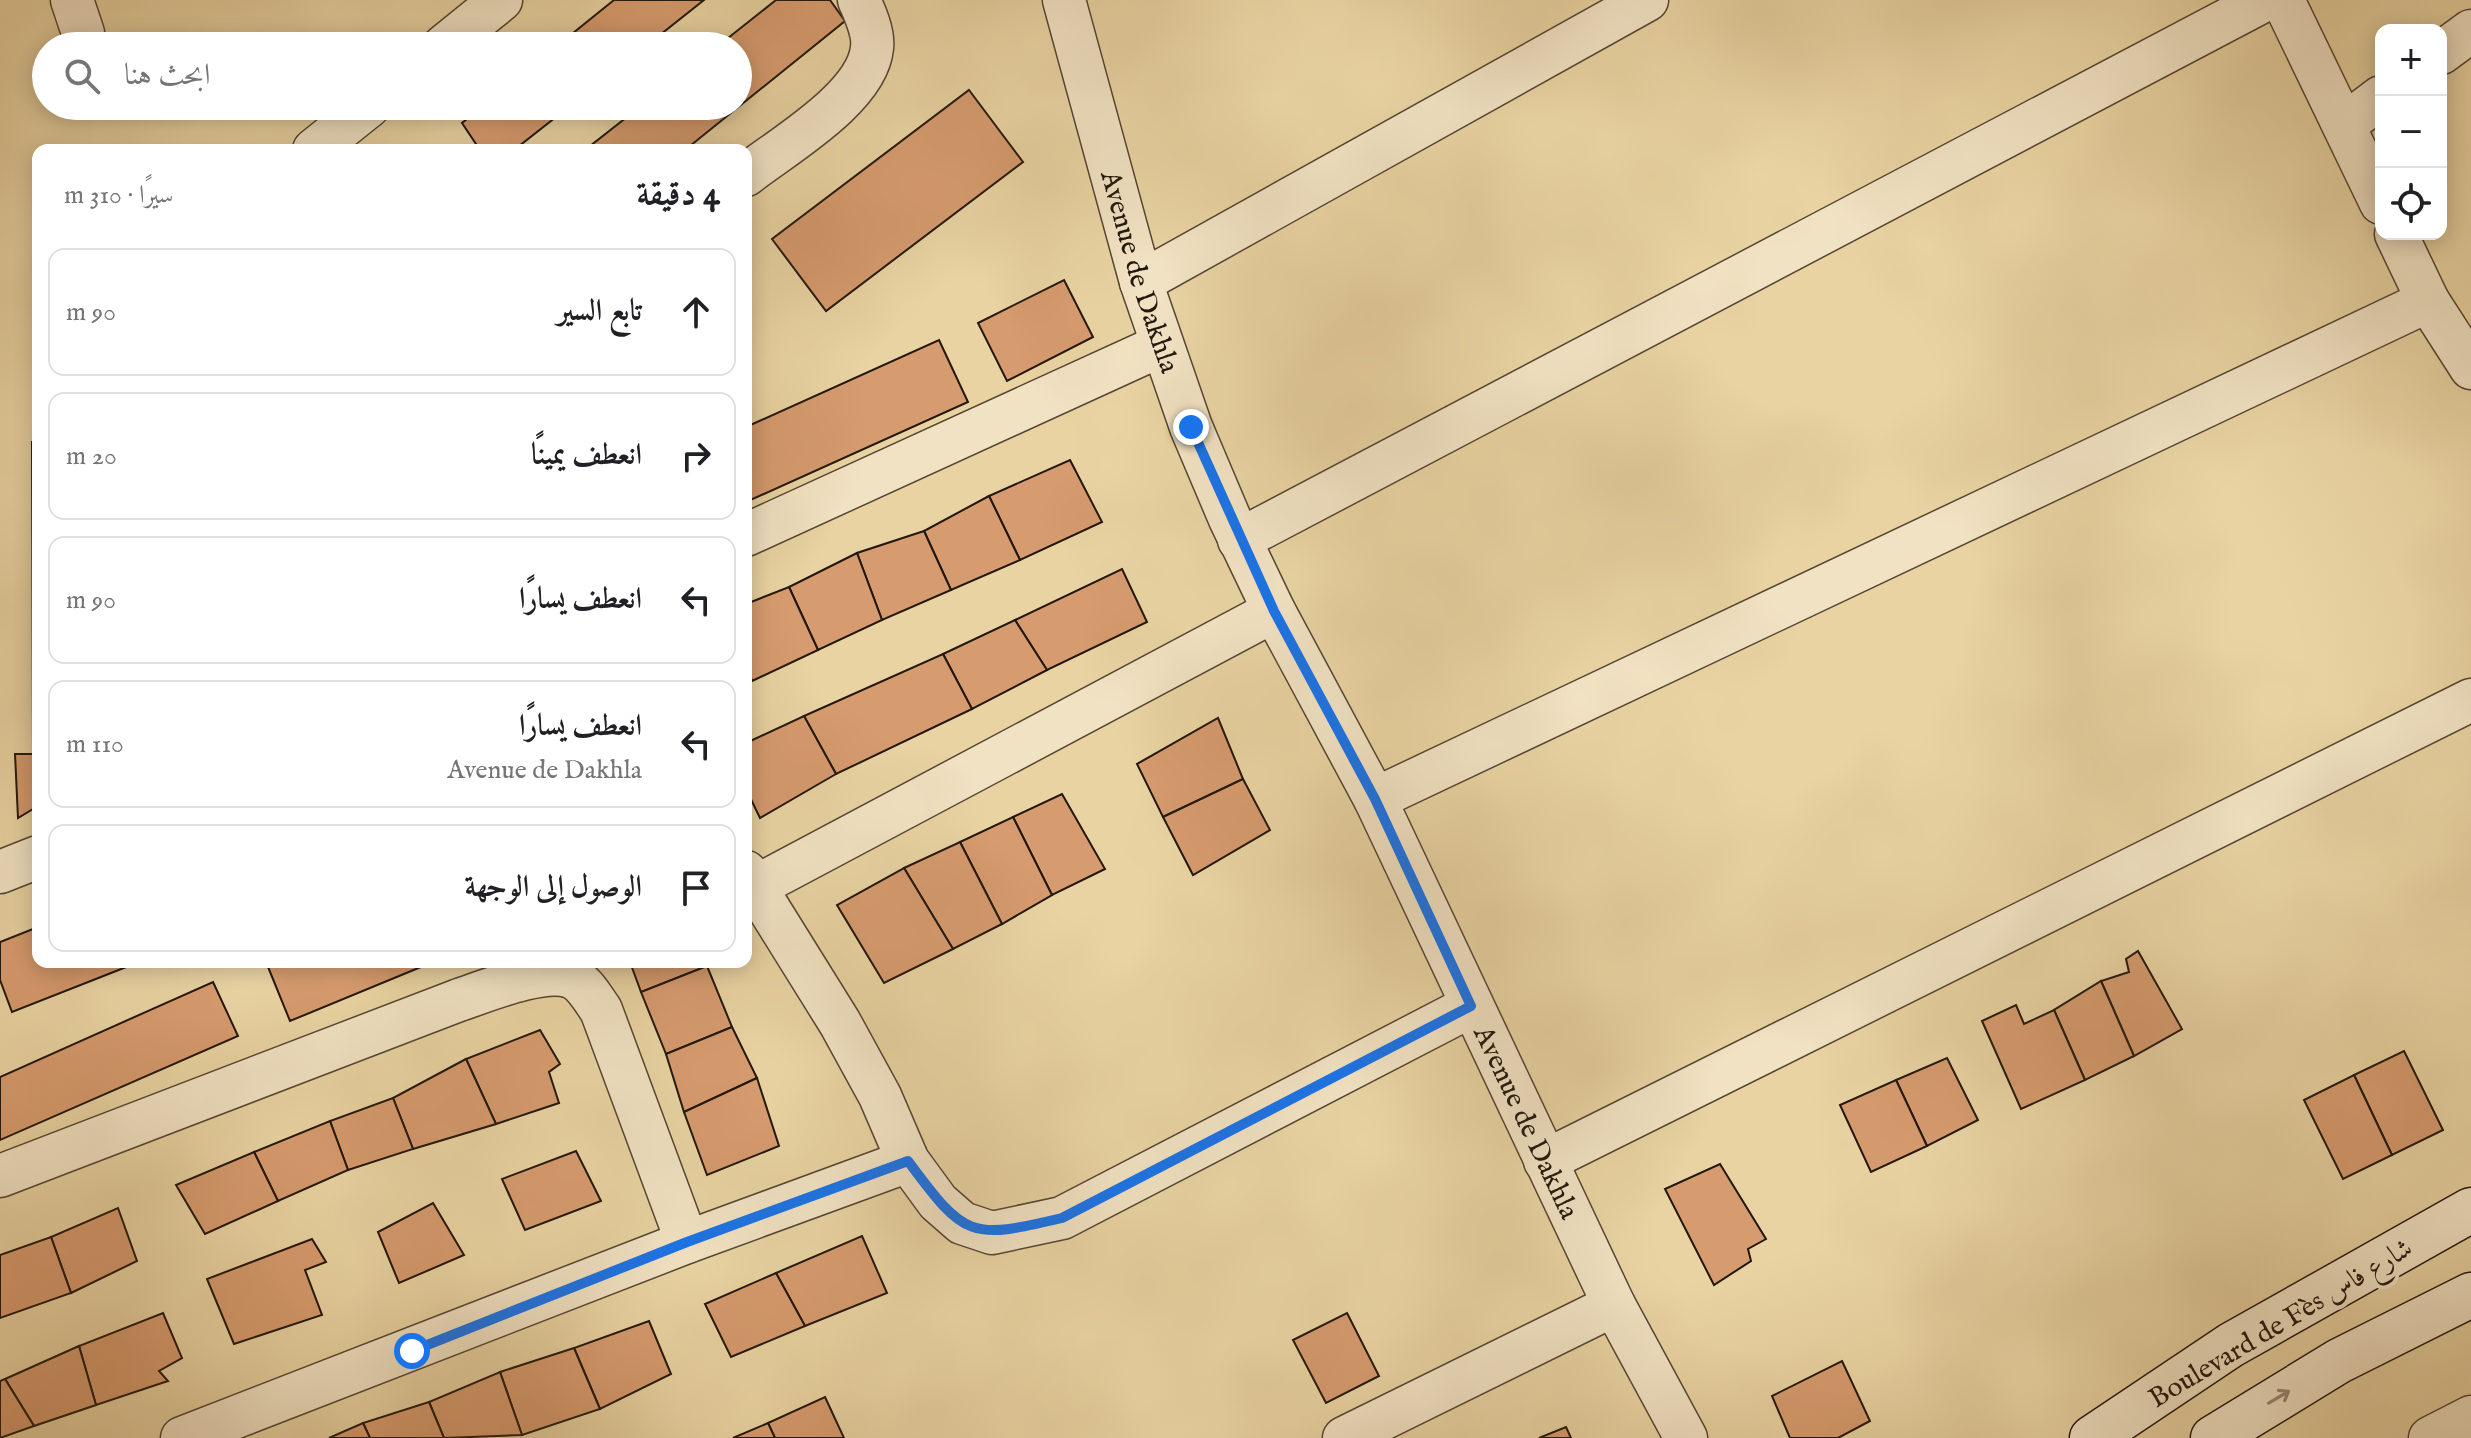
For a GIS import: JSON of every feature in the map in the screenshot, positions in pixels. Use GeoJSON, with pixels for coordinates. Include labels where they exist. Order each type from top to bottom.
{"type":"FeatureCollection","features":[{"type":"Feature","properties":{"kind":"main road","name":"Boulevard de Fès شارع فاس"},"geometry":{"type":"LineString","coordinates":[[2092,1438],[2231,1345],[2471,1210]]}},
{"type":"Feature","properties":{"kind":"main road"},"geometry":{"type":"LineString","coordinates":[[2213,1438],[2339,1361],[2471,1295]]}},
{"type":"Feature","properties":{"kind":"street"},"geometry":{"type":"LineString","coordinates":[[461,32],[501,0]]}},
{"type":"Feature","properties":{"kind":"street"},"geometry":{"type":"LineString","coordinates":[[752,170],[844,100],[867,66],[873,46],[859,0]]}},
{"type":"Feature","properties":{"kind":"street","name":"Avenue de Dakhla"},"geometry":{"type":"LineString","coordinates":[[1064,0],[1141,282],[1191,427],[1239,540],[1375,799],[1614,1305],[1686,1438]]}},
{"type":"Feature","properties":{"kind":"street"},"geometry":{"type":"LineString","coordinates":[[1141,282],[1647,0]]}},
{"type":"Feature","properties":{"kind":"street"},"geometry":{"type":"LineString","coordinates":[[1239,540],[2265,0]]}},
{"type":"Feature","properties":{"kind":"street"},"geometry":{"type":"LineString","coordinates":[[2283,0],[2375,190]]}},
{"type":"Feature","properties":{"kind":"street"},"geometry":{"type":"LineString","coordinates":[[2447,49],[2471,31]]}},
{"type":"Feature","properties":{"kind":"street"},"geometry":{"type":"LineString","coordinates":[[2344,125],[2375,102]]}},
{"type":"Feature","properties":{"kind":"street"},"geometry":{"type":"LineString","coordinates":[[322,144],[352,120]]}},
{"type":"Feature","properties":{"kind":"street"},"geometry":{"type":"LineString","coordinates":[[2399,240],[2428,301],[2471,368]]}},
{"type":"Feature","properties":{"kind":"street"},"geometry":{"type":"LineString","coordinates":[[1375,799],[2428,301]]}},
{"type":"Feature","properties":{"kind":"street"},"geometry":{"type":"LineString","coordinates":[[752,532],[1162,345]]}},
{"type":"Feature","properties":{"kind":"street"},"geometry":{"type":"LineString","coordinates":[[752,879],[1274,611]]}},
{"type":"Feature","properties":{"kind":"street"},"geometry":{"type":"LineString","coordinates":[[1545,1161],[2471,700]]}},
{"type":"Feature","properties":{"kind":"street"},"geometry":{"type":"LineString","coordinates":[[0,872],[32,859]]}},
{"type":"Feature","properties":{"kind":"street"},"geometry":{"type":"LineString","coordinates":[[752,882],[840,1023],[880,1096],[908,1161],[938,1202],[962,1223],[992,1233],[1062,1218],[1471,1006]]}},
{"type":"Feature","properties":{"kind":"street"},"geometry":{"type":"LineString","coordinates":[[0,1176],[459,1000],[517,980],[562,976],[573,978],[601,1010],[687,1242]]}},
{"type":"Feature","properties":{"kind":"street"},"geometry":{"type":"LineString","coordinates":[[182,1438],[687,1242],[908,1161]]}},
{"type":"Feature","properties":{"kind":"street"},"geometry":{"type":"LineString","coordinates":[[1344,1438],[1614,1305]]}},
{"type":"Feature","properties":{"kind":"street"},"geometry":{"type":"LineString","coordinates":[[2430,1438],[2471,1417]]}},
{"type":"Feature","properties":{"kind":"building"},"geometry":{"type":"Polygon","coordinates":[[[614,0],[704,0],[664,32],[574,32],[614,0]]]}},
{"type":"Feature","properties":{"kind":"building"},"geometry":{"type":"Polygon","coordinates":[[[776,0],[830,0],[845,21],[752,96],[752,32],[736,32],[776,0]]]}},
{"type":"Feature","properties":{"kind":"building"},"geometry":{"type":"Polygon","coordinates":[[[969,90],[1023,162],[826,311],[772,239],[969,90]]]}},
{"type":"Feature","properties":{"kind":"building"},"geometry":{"type":"Polygon","coordinates":[[[466,120],[552,120],[522,144],[476,144],[462,123],[466,120]]]}},
{"type":"Feature","properties":{"kind":"building"},"geometry":{"type":"Polygon","coordinates":[[[623,120],[722,120],[692,144],[593,144],[623,120]]]}},
{"type":"Feature","properties":{"kind":"building"},"geometry":{"type":"Polygon","coordinates":[[[1064,280],[1093,337],[1007,381],[978,323],[1064,280]]]}},
{"type":"Feature","properties":{"kind":"building"},"geometry":{"type":"Polygon","coordinates":[[[939,340],[968,402],[752,499],[752,424],[939,340]]]}},
{"type":"Feature","properties":{"kind":"building"},"geometry":{"type":"Polygon","coordinates":[[[1070,460],[1102,522],[1020,560],[989,496],[1070,460]]]}},
{"type":"Feature","properties":{"kind":"building"},"geometry":{"type":"Polygon","coordinates":[[[989,496],[1020,560],[951,590],[924,531],[989,496]]]}},
{"type":"Feature","properties":{"kind":"building"},"geometry":{"type":"Polygon","coordinates":[[[924,531],[951,590],[882,620],[857,553],[924,531]]]}},
{"type":"Feature","properties":{"kind":"building"},"geometry":{"type":"Polygon","coordinates":[[[857,553],[882,620],[818,650],[789,587],[857,553]]]}},
{"type":"Feature","properties":{"kind":"building"},"geometry":{"type":"Polygon","coordinates":[[[1122,569],[1147,622],[1047,670],[1015,620],[1122,569]]]}},
{"type":"Feature","properties":{"kind":"building"},"geometry":{"type":"Polygon","coordinates":[[[789,587],[818,650],[752,681],[752,602],[789,587]]]}},
{"type":"Feature","properties":{"kind":"building"},"geometry":{"type":"Polygon","coordinates":[[[1015,620],[1047,670],[972,709],[943,654],[1015,620]]]}},
{"type":"Feature","properties":{"kind":"building"},"geometry":{"type":"Polygon","coordinates":[[[943,654],[972,709],[836,774],[804,716],[943,654]]]}},
{"type":"Feature","properties":{"kind":"building"},"geometry":{"type":"Polygon","coordinates":[[[804,716],[836,774],[760,818],[752,801],[752,740],[804,716]]]}},
{"type":"Feature","properties":{"kind":"building"},"geometry":{"type":"Polygon","coordinates":[[[1218,718],[1243,779],[1163,817],[1137,764],[1218,718]]]}},
{"type":"Feature","properties":{"kind":"building"},"geometry":{"type":"Polygon","coordinates":[[[15,754],[32,754],[32,810],[18,818],[15,754]]]}},
{"type":"Feature","properties":{"kind":"building"},"geometry":{"type":"Polygon","coordinates":[[[1243,779],[1270,830],[1193,875],[1163,817],[1243,779]]]}},
{"type":"Feature","properties":{"kind":"building"},"geometry":{"type":"Polygon","coordinates":[[[1062,794],[1105,869],[1052,895],[1013,817],[1062,794]]]}},
{"type":"Feature","properties":{"kind":"building"},"geometry":{"type":"Polygon","coordinates":[[[1013,817],[1052,895],[1002,924],[960,842],[1013,817]]]}},
{"type":"Feature","properties":{"kind":"building"},"geometry":{"type":"Polygon","coordinates":[[[960,842],[1002,924],[953,949],[904,868],[960,842]]]}},
{"type":"Feature","properties":{"kind":"building"},"geometry":{"type":"Polygon","coordinates":[[[904,868],[953,949],[884,983],[837,905],[904,868]]]}},
{"type":"Feature","properties":{"kind":"building"},"geometry":{"type":"Polygon","coordinates":[[[32,929],[32,968],[124,968],[12,1012],[0,980],[0,942],[32,929]]]}},
{"type":"Feature","properties":{"kind":"building"},"geometry":{"type":"Polygon","coordinates":[[[2138,951],[2182,1029],[2134,1056],[2101,981],[2129,972],[2126,959],[2138,951]]]}},
{"type":"Feature","properties":{"kind":"building"},"geometry":{"type":"Polygon","coordinates":[[[268,968],[418,968],[290,1021],[268,968]]]}},
{"type":"Feature","properties":{"kind":"building"},"geometry":{"type":"Polygon","coordinates":[[[632,968],[702,968],[641,992],[632,968]]]}},
{"type":"Feature","properties":{"kind":"building"},"geometry":{"type":"Polygon","coordinates":[[[708,968],[732,1027],[666,1054],[641,992],[708,968]]]}},
{"type":"Feature","properties":{"kind":"building"},"geometry":{"type":"Polygon","coordinates":[[[2101,981],[2134,1056],[2085,1080],[2054,1010],[2101,981]]]}},
{"type":"Feature","properties":{"kind":"building"},"geometry":{"type":"Polygon","coordinates":[[[213,982],[238,1036],[0,1140],[0,1077],[213,982]]]}},
{"type":"Feature","properties":{"kind":"building"},"geometry":{"type":"Polygon","coordinates":[[[2016,1005],[2024,1024],[2054,1010],[2085,1080],[2021,1109],[1982,1021],[2016,1005]]]}},
{"type":"Feature","properties":{"kind":"building"},"geometry":{"type":"Polygon","coordinates":[[[732,1027],[757,1078],[684,1112],[666,1054],[732,1027]]]}},
{"type":"Feature","properties":{"kind":"building"},"geometry":{"type":"Polygon","coordinates":[[[540,1030],[560,1064],[549,1072],[559,1103],[496,1124],[466,1059],[540,1030]]]}},
{"type":"Feature","properties":{"kind":"building"},"geometry":{"type":"Polygon","coordinates":[[[2404,1051],[2443,1130],[2392,1155],[2354,1075],[2404,1051]]]}},
{"type":"Feature","properties":{"kind":"building"},"geometry":{"type":"Polygon","coordinates":[[[1947,1058],[1978,1120],[1927,1146],[1896,1080],[1947,1058]]]}},
{"type":"Feature","properties":{"kind":"building"},"geometry":{"type":"Polygon","coordinates":[[[466,1059],[496,1124],[413,1149],[393,1098],[466,1059]]]}},
{"type":"Feature","properties":{"kind":"building"},"geometry":{"type":"Polygon","coordinates":[[[2354,1075],[2392,1155],[2343,1179],[2304,1100],[2354,1075]]]}},
{"type":"Feature","properties":{"kind":"building"},"geometry":{"type":"Polygon","coordinates":[[[757,1078],[779,1146],[707,1175],[684,1112],[757,1078]]]}},
{"type":"Feature","properties":{"kind":"building"},"geometry":{"type":"Polygon","coordinates":[[[1896,1080],[1927,1146],[1871,1172],[1840,1105],[1896,1080]]]}},
{"type":"Feature","properties":{"kind":"building"},"geometry":{"type":"Polygon","coordinates":[[[393,1098],[413,1149],[348,1170],[330,1121],[393,1098]]]}},
{"type":"Feature","properties":{"kind":"building"},"geometry":{"type":"Polygon","coordinates":[[[330,1121],[348,1170],[278,1201],[254,1152],[330,1121]]]}},
{"type":"Feature","properties":{"kind":"building"},"geometry":{"type":"Polygon","coordinates":[[[576,1151],[601,1201],[525,1230],[502,1179],[576,1151]]]}},
{"type":"Feature","properties":{"kind":"building"},"geometry":{"type":"Polygon","coordinates":[[[254,1152],[278,1201],[205,1234],[176,1185],[254,1152]]]}},
{"type":"Feature","properties":{"kind":"building"},"geometry":{"type":"Polygon","coordinates":[[[1720,1164],[1766,1239],[1748,1249],[1751,1261],[1714,1285],[1665,1189],[1720,1164]]]}},
{"type":"Feature","properties":{"kind":"building"},"geometry":{"type":"Polygon","coordinates":[[[433,1203],[464,1255],[399,1283],[378,1232],[433,1203]]]}},
{"type":"Feature","properties":{"kind":"building"},"geometry":{"type":"Polygon","coordinates":[[[118,1208],[137,1261],[71,1293],[51,1237],[118,1208]]]}},
{"type":"Feature","properties":{"kind":"building"},"geometry":{"type":"Polygon","coordinates":[[[862,1236],[887,1293],[805,1326],[776,1273],[862,1236]]]}},
{"type":"Feature","properties":{"kind":"building"},"geometry":{"type":"Polygon","coordinates":[[[51,1237],[71,1293],[0,1318],[0,1255],[51,1237]]]}},
{"type":"Feature","properties":{"kind":"building"},"geometry":{"type":"Polygon","coordinates":[[[312,1239],[326,1262],[305,1270],[322,1315],[234,1344],[207,1279],[312,1239]]]}},
{"type":"Feature","properties":{"kind":"building"},"geometry":{"type":"Polygon","coordinates":[[[776,1273],[805,1326],[731,1357],[705,1304],[776,1273]]]}},
{"type":"Feature","properties":{"kind":"building"},"geometry":{"type":"Polygon","coordinates":[[[163,1313],[182,1358],[159,1371],[168,1381],[96,1405],[79,1346],[163,1313]]]}},
{"type":"Feature","properties":{"kind":"building"},"geometry":{"type":"Polygon","coordinates":[[[1347,1313],[1379,1376],[1326,1403],[1293,1340],[1347,1313]]]}},
{"type":"Feature","properties":{"kind":"building"},"geometry":{"type":"Polygon","coordinates":[[[649,1321],[671,1374],[600,1409],[574,1348],[649,1321]]]}},
{"type":"Feature","properties":{"kind":"building"},"geometry":{"type":"Polygon","coordinates":[[[79,1346],[96,1405],[34,1426],[5,1379],[79,1346]]]}},
{"type":"Feature","properties":{"kind":"building"},"geometry":{"type":"Polygon","coordinates":[[[574,1348],[600,1409],[522,1435],[500,1372],[574,1348]]]}},
{"type":"Feature","properties":{"kind":"building"},"geometry":{"type":"Polygon","coordinates":[[[1842,1361],[1870,1421],[1838,1438],[1790,1438],[1772,1396],[1842,1361]]]}},
{"type":"Feature","properties":{"kind":"building"},"geometry":{"type":"Polygon","coordinates":[[[500,1372],[522,1435],[444,1438],[429,1402],[500,1372]]]}},
{"type":"Feature","properties":{"kind":"building"},"geometry":{"type":"Polygon","coordinates":[[[5,1379],[34,1426],[0,1438],[0,1381],[5,1379]]]}},
{"type":"Feature","properties":{"kind":"building"},"geometry":{"type":"Polygon","coordinates":[[[825,1397],[844,1438],[775,1438],[768,1423],[825,1397]]]}},
{"type":"Feature","properties":{"kind":"building"},"geometry":{"type":"Polygon","coordinates":[[[429,1402],[444,1438],[370,1438],[363,1423],[429,1402]]]}},
{"type":"Feature","properties":{"kind":"building"},"geometry":{"type":"Polygon","coordinates":[[[363,1423],[370,1438],[329,1438],[363,1423]]]}},
{"type":"Feature","properties":{"kind":"building"},"geometry":{"type":"Polygon","coordinates":[[[768,1423],[775,1438],[733,1438],[768,1423]]]}},
{"type":"Feature","properties":{"kind":"building"},"geometry":{"type":"Polygon","coordinates":[[[1566,1427],[1571,1438],[1539,1438],[1566,1427]]]}},
{"type":"Feature","properties":{"kind":"route"},"geometry":{"type":"LineString","coordinates":[[412,1351],[687,1242],[908,1161],[938,1202],[962,1223],[976,1230],[992,1233],[1015,1230],[1062,1218],[1471,1006],[1375,799],[1239,540],[1191,427]]}}]}
